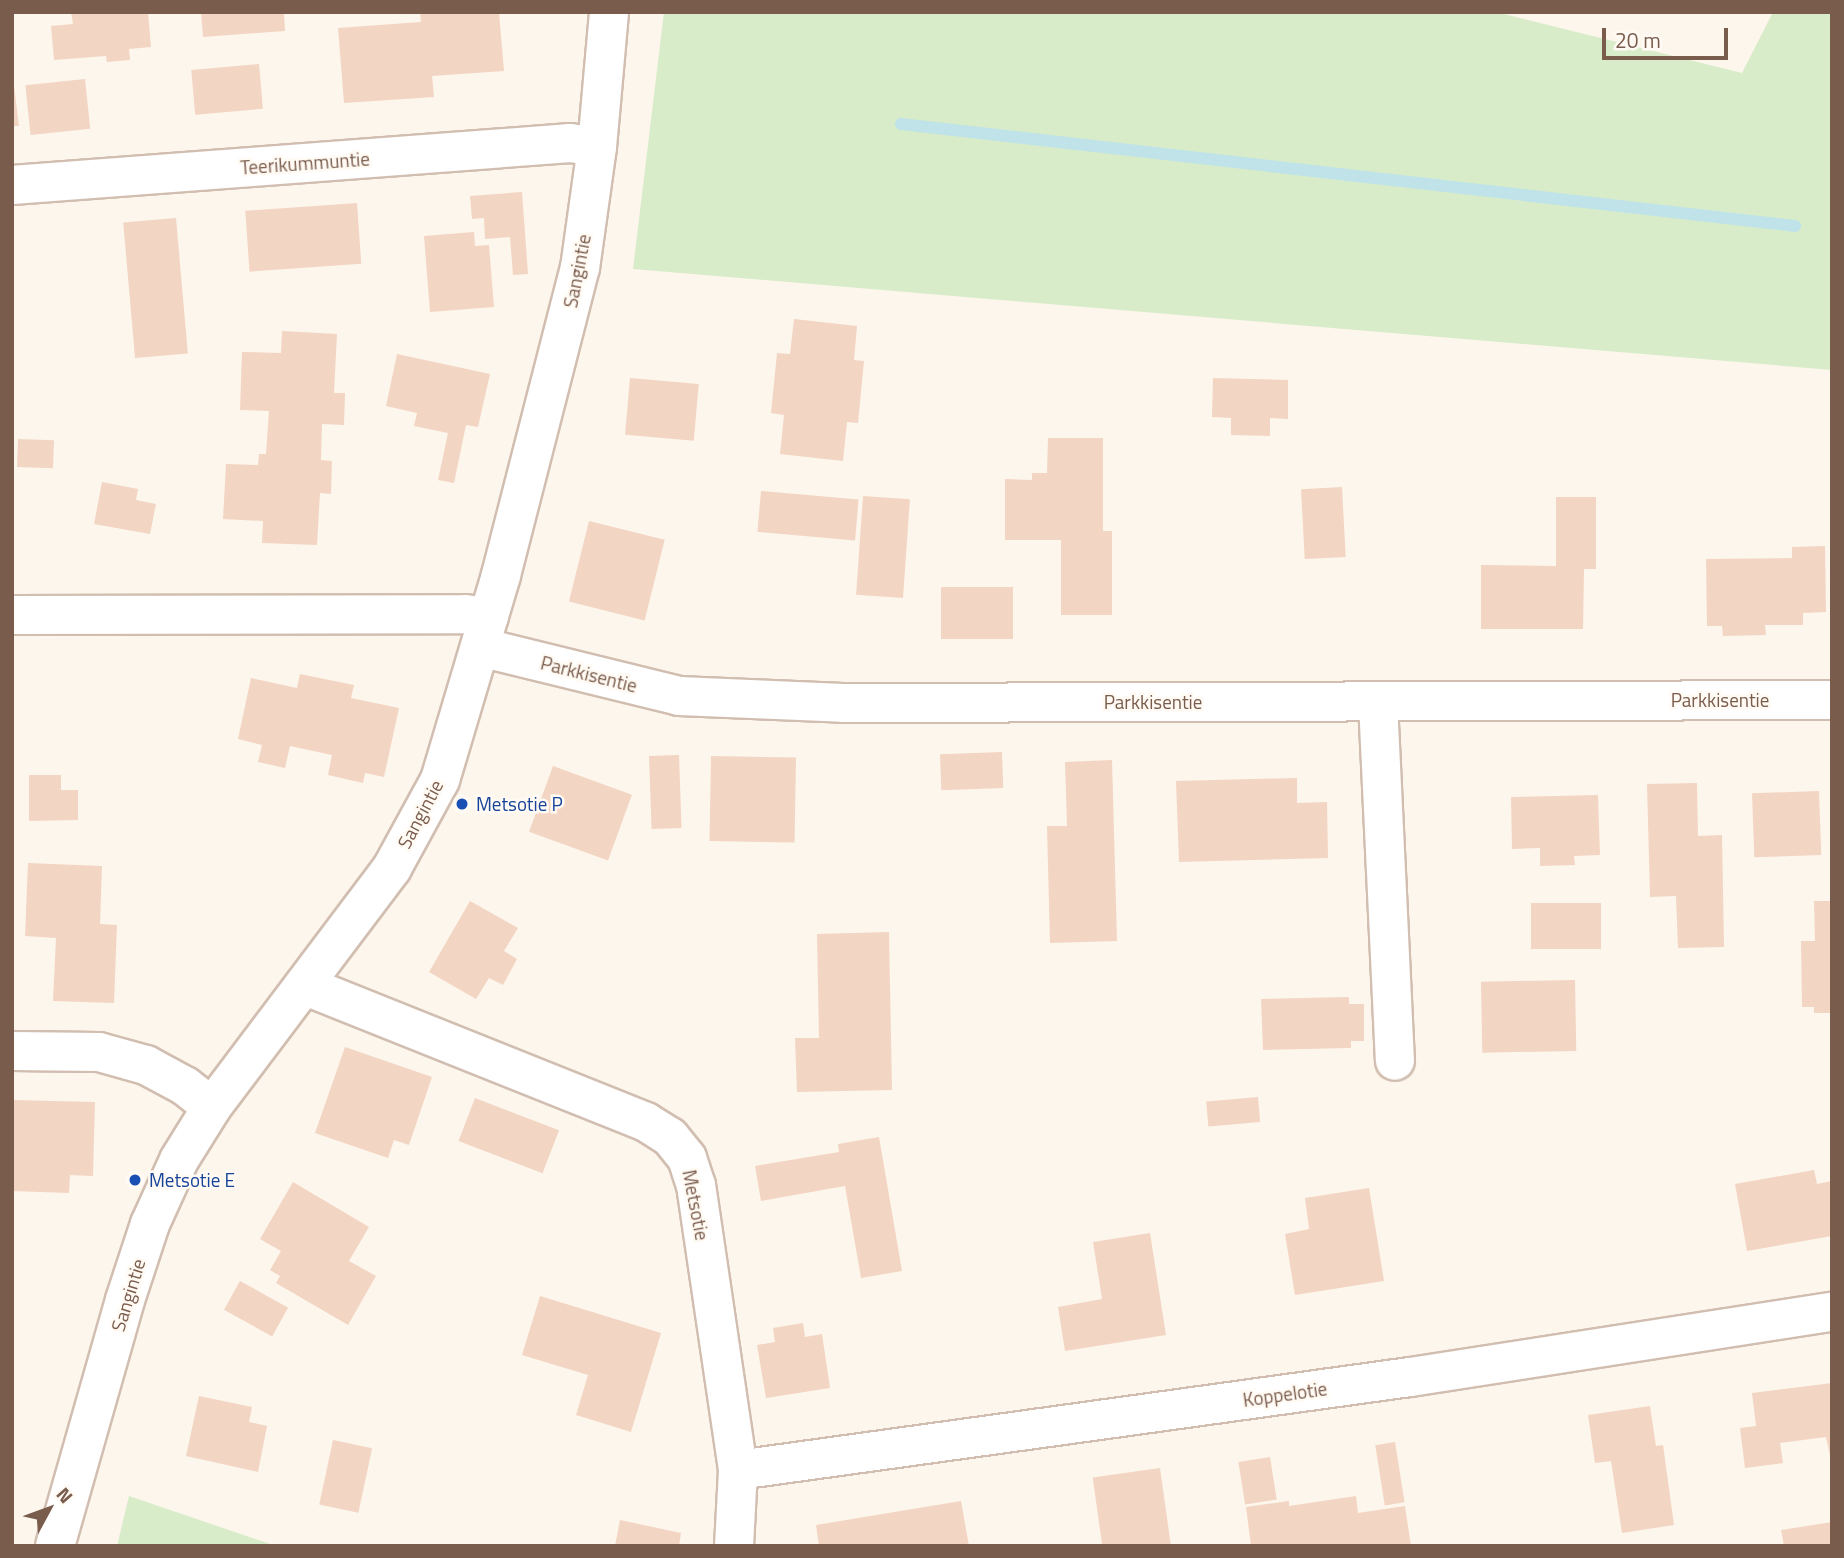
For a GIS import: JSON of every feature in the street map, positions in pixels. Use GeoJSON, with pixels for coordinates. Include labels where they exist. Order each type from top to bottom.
{"type":"FeatureCollection","features":[{"type":"Feature","properties":{"kind":"street","name":"Sangintie"},"geometry":{"type":"LineString","coordinates":[[55,1546],[125,1300],[150,1224],[179,1160],[212,1108],[306,986],[392,867],[440,780],[556,370],[580,268],[597,147],[609,12]]}},
{"type":"Feature","properties":{"kind":"street","name":"Teerikummuntie"},"geometry":{"type":"LineString","coordinates":[[12,185],[570,143],[597,147]]}},
{"type":"Feature","properties":{"kind":"street","name":"Parkkisentie"},"geometry":{"type":"LineString","coordinates":[[12,615],[465,614],[484,632],[679,696],[843,704],[1832,700]]}},
{"type":"Feature","properties":{"kind":"street"},"geometry":{"type":"LineString","coordinates":[[1378,702],[1395,1062]]}},
{"type":"Feature","properties":{"kind":"street","name":"Metsotie"},"geometry":{"type":"LineString","coordinates":[[306,986],[646,1122],[670,1137],[687,1158],[696,1185],[738,1471],[734,1546]]}},
{"type":"Feature","properties":{"kind":"street"},"geometry":{"type":"LineString","coordinates":[[12,1051],[99,1052],[146,1065],[184,1086],[212,1108]]}},
{"type":"Feature","properties":{"kind":"street","name":"Koppelotie"},"geometry":{"type":"LineString","coordinates":[[738,1471],[1410,1377],[1832,1312]]}},
{"type":"Feature","properties":{"kind":"green space"},"geometry":{"type":"Polygon","coordinates":[[[664,12],[1496,12],[1742,73],[1773,12],[1832,12],[1832,370],[633,269],[664,12]]]}},
{"type":"Feature","properties":{"kind":"green space"},"geometry":{"type":"Polygon","coordinates":[[[129,1496],[276,1546],[117,1546],[129,1496]]]}},
{"type":"Feature","properties":{"kind":"building"},"geometry":{"type":"Polygon","coordinates":[[[71,12],[148,12],[151,47],[129,49],[130,60],[107,62],[106,56],[54,60],[51,26],[73,24],[71,12]]]}},
{"type":"Feature","properties":{"kind":"building"},"geometry":{"type":"Polygon","coordinates":[[[201,12],[284,12],[285,31],[203,37],[201,12]]]}},
{"type":"Feature","properties":{"kind":"building"},"geometry":{"type":"Polygon","coordinates":[[[420,12],[499,12],[504,71],[432,76],[434,97],[344,103],[338,28],[421,22],[420,12]]]}},
{"type":"Feature","properties":{"kind":"building"},"geometry":{"type":"Polygon","coordinates":[[[259,64],[263,109],[195,115],[191,70],[259,64]]]}},
{"type":"Feature","properties":{"kind":"building"},"geometry":{"type":"Polygon","coordinates":[[[12,70],[19,126],[12,126],[12,70]]]}},
{"type":"Feature","properties":{"kind":"building"},"geometry":{"type":"Polygon","coordinates":[[[85,79],[90,129],[31,135],[25,85],[85,79]]]}},
{"type":"Feature","properties":{"kind":"building"},"geometry":{"type":"Polygon","coordinates":[[[522,192],[528,274],[513,275],[510,237],[485,239],[484,218],[472,219],[470,196],[522,192]]]}},
{"type":"Feature","properties":{"kind":"building"},"geometry":{"type":"Polygon","coordinates":[[[357,203],[361,264],[250,272],[245,211],[357,203]]]}},
{"type":"Feature","properties":{"kind":"building"},"geometry":{"type":"Polygon","coordinates":[[[176,218],[188,353],[135,358],[123,223],[176,218]]]}},
{"type":"Feature","properties":{"kind":"building"},"geometry":{"type":"Polygon","coordinates":[[[474,232],[475,246],[489,245],[494,307],[430,312],[424,236],[474,232]]]}},
{"type":"Feature","properties":{"kind":"building"},"geometry":{"type":"Polygon","coordinates":[[[794,319],[857,326],[854,360],[864,361],[858,423],[847,422],[843,461],[780,454],[784,415],[771,413],[777,353],[790,354],[794,319]]]}},
{"type":"Feature","properties":{"kind":"building"},"geometry":{"type":"Polygon","coordinates":[[[282,331],[337,334],[334,393],[345,393],[344,425],[322,424],[321,460],[332,461],[331,494],[320,493],[317,545],[262,543],[263,521],[223,519],[226,464],[258,465],[259,454],[266,454],[269,411],[240,410],[242,352],[281,353],[282,331]]]}},
{"type":"Feature","properties":{"kind":"building"},"geometry":{"type":"Polygon","coordinates":[[[397,354],[490,374],[478,427],[466,425],[454,483],[438,480],[448,433],[414,426],[417,413],[386,406],[397,354]]]}},
{"type":"Feature","properties":{"kind":"building"},"geometry":{"type":"Polygon","coordinates":[[[630,378],[699,384],[694,441],[625,435],[630,378]]]}},
{"type":"Feature","properties":{"kind":"building"},"geometry":{"type":"Polygon","coordinates":[[[1213,378],[1288,380],[1288,419],[1270,418],[1270,436],[1231,435],[1231,418],[1212,417],[1213,378]]]}},
{"type":"Feature","properties":{"kind":"building"},"geometry":{"type":"Polygon","coordinates":[[[1048,438],[1103,438],[1103,531],[1112,531],[1112,615],[1061,615],[1061,540],[1005,540],[1005,479],[1032,480],[1032,473],[1047,473],[1048,438]]]}},
{"type":"Feature","properties":{"kind":"building"},"geometry":{"type":"Polygon","coordinates":[[[18,439],[54,440],[53,468],[17,467],[18,439]]]}},
{"type":"Feature","properties":{"kind":"building"},"geometry":{"type":"Polygon","coordinates":[[[102,482],[138,489],[136,500],[156,504],[150,534],[94,524],[102,482]]]}},
{"type":"Feature","properties":{"kind":"building"},"geometry":{"type":"Polygon","coordinates":[[[1342,487],[1346,557],[1305,559],[1301,489],[1342,487]]]}},
{"type":"Feature","properties":{"kind":"building"},"geometry":{"type":"Polygon","coordinates":[[[761,491],[859,500],[855,540],[757,532],[761,491]]]}},
{"type":"Feature","properties":{"kind":"building"},"geometry":{"type":"Polygon","coordinates":[[[863,496],[910,499],[903,598],[856,595],[863,496]]]}},
{"type":"Feature","properties":{"kind":"building"},"geometry":{"type":"Polygon","coordinates":[[[1556,497],[1596,497],[1596,569],[1584,569],[1583,629],[1481,629],[1481,565],[1556,566],[1556,497]]]}},
{"type":"Feature","properties":{"kind":"building"},"geometry":{"type":"Polygon","coordinates":[[[589,521],[665,540],[645,620],[569,602],[589,521]]]}},
{"type":"Feature","properties":{"kind":"building"},"geometry":{"type":"Polygon","coordinates":[[[1825,546],[1826,612],[1803,613],[1803,625],[1765,625],[1766,635],[1723,636],[1722,626],[1707,626],[1706,559],[1792,558],[1792,547],[1825,546]]]}},
{"type":"Feature","properties":{"kind":"building"},"geometry":{"type":"Polygon","coordinates":[[[941,587],[1013,587],[1013,639],[941,639],[941,587]]]}},
{"type":"Feature","properties":{"kind":"building"},"geometry":{"type":"Polygon","coordinates":[[[300,674],[354,685],[351,698],[399,708],[384,777],[365,773],[363,783],[328,775],[332,755],[290,746],[285,768],[258,762],[262,745],[238,739],[251,678],[297,688],[300,674]]]}},
{"type":"Feature","properties":{"kind":"building"},"geometry":{"type":"Polygon","coordinates":[[[1002,752],[1003,788],[941,790],[940,754],[1002,752]]]}},
{"type":"Feature","properties":{"kind":"building"},"geometry":{"type":"Polygon","coordinates":[[[679,755],[682,828],[652,829],[649,756],[679,755]]]}},
{"type":"Feature","properties":{"kind":"building"},"geometry":{"type":"Polygon","coordinates":[[[711,756],[796,757],[795,842],[710,841],[711,756]]]}},
{"type":"Feature","properties":{"kind":"building"},"geometry":{"type":"Polygon","coordinates":[[[1112,760],[1117,941],[1050,943],[1047,826],[1067,826],[1065,762],[1112,760]]]}},
{"type":"Feature","properties":{"kind":"building"},"geometry":{"type":"Polygon","coordinates":[[[553,766],[632,795],[608,861],[529,832],[553,766]]]}},
{"type":"Feature","properties":{"kind":"building"},"geometry":{"type":"Polygon","coordinates":[[[29,775],[61,775],[61,790],[78,790],[78,820],[29,821],[29,775]]]}},
{"type":"Feature","properties":{"kind":"building"},"geometry":{"type":"Polygon","coordinates":[[[1297,778],[1297,803],[1327,802],[1328,858],[1179,862],[1176,781],[1297,778]]]}},
{"type":"Feature","properties":{"kind":"building"},"geometry":{"type":"Polygon","coordinates":[[[1697,783],[1698,836],[1722,835],[1724,947],[1678,948],[1676,896],[1650,897],[1647,784],[1697,783]]]}},
{"type":"Feature","properties":{"kind":"building"},"geometry":{"type":"Polygon","coordinates":[[[1819,791],[1821,855],[1754,857],[1752,793],[1819,791]]]}},
{"type":"Feature","properties":{"kind":"building"},"geometry":{"type":"Polygon","coordinates":[[[1598,795],[1600,855],[1574,856],[1575,865],[1540,866],[1540,848],[1512,849],[1511,797],[1598,795]]]}},
{"type":"Feature","properties":{"kind":"building"},"geometry":{"type":"Polygon","coordinates":[[[28,863],[102,866],[100,924],[117,925],[114,1003],[53,1001],[56,938],[25,936],[28,863]]]}},
{"type":"Feature","properties":{"kind":"building"},"geometry":{"type":"Polygon","coordinates":[[[470,901],[518,928],[504,951],[517,959],[503,985],[489,978],[476,999],[429,972],[470,901]]]}},
{"type":"Feature","properties":{"kind":"building"},"geometry":{"type":"Polygon","coordinates":[[[1814,901],[1832,901],[1832,1013],[1814,1013],[1814,1007],[1802,1007],[1801,941],[1815,941],[1814,901]]]}},
{"type":"Feature","properties":{"kind":"building"},"geometry":{"type":"Polygon","coordinates":[[[1531,903],[1601,903],[1601,949],[1531,949],[1531,903]]]}},
{"type":"Feature","properties":{"kind":"building"},"geometry":{"type":"Polygon","coordinates":[[[889,932],[892,1090],[797,1092],[795,1038],[819,1038],[817,934],[889,932]]]}},
{"type":"Feature","properties":{"kind":"building"},"geometry":{"type":"Polygon","coordinates":[[[1575,980],[1576,1051],[1482,1053],[1481,982],[1575,980]]]}},
{"type":"Feature","properties":{"kind":"building"},"geometry":{"type":"Polygon","coordinates":[[[1349,997],[1349,1004],[1364,1004],[1364,1041],[1351,1041],[1351,1048],[1263,1050],[1261,999],[1349,997]]]}},
{"type":"Feature","properties":{"kind":"building"},"geometry":{"type":"Polygon","coordinates":[[[345,1047],[432,1077],[409,1145],[394,1140],[388,1158],[315,1133],[345,1047]]]}},
{"type":"Feature","properties":{"kind":"building"},"geometry":{"type":"Polygon","coordinates":[[[1258,1097],[1260,1122],[1208,1126],[1206,1102],[1258,1097]]]}},
{"type":"Feature","properties":{"kind":"building"},"geometry":{"type":"Polygon","coordinates":[[[475,1098],[559,1130],[543,1173],[459,1141],[475,1098]]]}},
{"type":"Feature","properties":{"kind":"building"},"geometry":{"type":"Polygon","coordinates":[[[12,1100],[95,1102],[93,1176],[70,1175],[69,1193],[12,1191],[12,1100]]]}},
{"type":"Feature","properties":{"kind":"building"},"geometry":{"type":"Polygon","coordinates":[[[879,1137],[902,1271],[861,1278],[845,1186],[761,1201],[755,1166],[839,1152],[838,1144],[879,1137]]]}},
{"type":"Feature","properties":{"kind":"building"},"geometry":{"type":"Polygon","coordinates":[[[1814,1170],[1817,1184],[1832,1181],[1832,1236],[1747,1251],[1735,1184],[1814,1170]]]}},
{"type":"Feature","properties":{"kind":"building"},"geometry":{"type":"Polygon","coordinates":[[[293,1182],[369,1227],[349,1261],[376,1276],[348,1325],[276,1283],[280,1276],[270,1270],[281,1251],[260,1239],[293,1182]]]}},
{"type":"Feature","properties":{"kind":"building"},"geometry":{"type":"Polygon","coordinates":[[[1369,1188],[1384,1281],[1295,1295],[1285,1234],[1309,1229],[1305,1198],[1369,1188]]]}},
{"type":"Feature","properties":{"kind":"building"},"geometry":{"type":"Polygon","coordinates":[[[1150,1233],[1166,1335],[1065,1351],[1058,1307],[1102,1299],[1093,1242],[1150,1233]]]}},
{"type":"Feature","properties":{"kind":"building"},"geometry":{"type":"Polygon","coordinates":[[[240,1281],[288,1308],[272,1337],[224,1310],[240,1281]]]}},
{"type":"Feature","properties":{"kind":"building"},"geometry":{"type":"Polygon","coordinates":[[[540,1296],[661,1333],[631,1432],[576,1415],[588,1375],[522,1355],[540,1296]]]}},
{"type":"Feature","properties":{"kind":"building"},"geometry":{"type":"Polygon","coordinates":[[[803,1323],[805,1337],[822,1334],[830,1388],[766,1398],[757,1345],[775,1342],[773,1328],[803,1323]]]}},
{"type":"Feature","properties":{"kind":"building"},"geometry":{"type":"Polygon","coordinates":[[[1832,1383],[1832,1465],[1826,1437],[1780,1443],[1783,1463],[1745,1468],[1740,1428],[1756,1426],[1752,1393],[1832,1383]]]}},
{"type":"Feature","properties":{"kind":"building"},"geometry":{"type":"Polygon","coordinates":[[[199,1396],[252,1407],[249,1422],[267,1426],[258,1472],[186,1456],[199,1396]]]}},
{"type":"Feature","properties":{"kind":"building"},"geometry":{"type":"Polygon","coordinates":[[[1650,1406],[1656,1446],[1663,1445],[1674,1525],[1622,1533],[1611,1461],[1595,1463],[1588,1415],[1650,1406]]]}},
{"type":"Feature","properties":{"kind":"building"},"geometry":{"type":"Polygon","coordinates":[[[333,1440],[372,1448],[358,1513],[319,1505],[333,1440]]]}},
{"type":"Feature","properties":{"kind":"building"},"geometry":{"type":"Polygon","coordinates":[[[1395,1442],[1405,1502],[1385,1505],[1375,1445],[1395,1442]]]}},
{"type":"Feature","properties":{"kind":"building"},"geometry":{"type":"Polygon","coordinates":[[[1270,1457],[1277,1499],[1245,1504],[1238,1462],[1270,1457]]]}},
{"type":"Feature","properties":{"kind":"building"},"geometry":{"type":"Polygon","coordinates":[[[1160,1468],[1171,1546],[1102,1546],[1093,1477],[1160,1468]]]}},
{"type":"Feature","properties":{"kind":"building"},"geometry":{"type":"Polygon","coordinates":[[[1356,1496],[1358,1513],[1405,1506],[1411,1546],[1251,1546],[1246,1507],[1289,1501],[1289,1506],[1356,1496]]]}},
{"type":"Feature","properties":{"kind":"building"},"geometry":{"type":"Polygon","coordinates":[[[961,1501],[969,1546],[819,1546],[816,1525],[961,1501]]]}},
{"type":"Feature","properties":{"kind":"building"},"geometry":{"type":"Polygon","coordinates":[[[620,1520],[681,1533],[679,1546],[615,1546],[620,1520]]]}},
{"type":"Feature","properties":{"kind":"building"},"geometry":{"type":"Polygon","coordinates":[[[1832,1522],[1832,1546],[1784,1546],[1781,1530],[1832,1522]]]}},
{"type":"Feature","properties":{"kind":"waterway"},"geometry":{"type":"LineString","coordinates":[[901,124],[1795,226]]}},
{"type":"Feature","properties":{"kind":"place","name":"Metsotie P"},"geometry":{"type":"Point","coordinates":[462,804]}},
{"type":"Feature","properties":{"kind":"place","name":"Metsotie E"},"geometry":{"type":"Point","coordinates":[135,1180]}}]}
